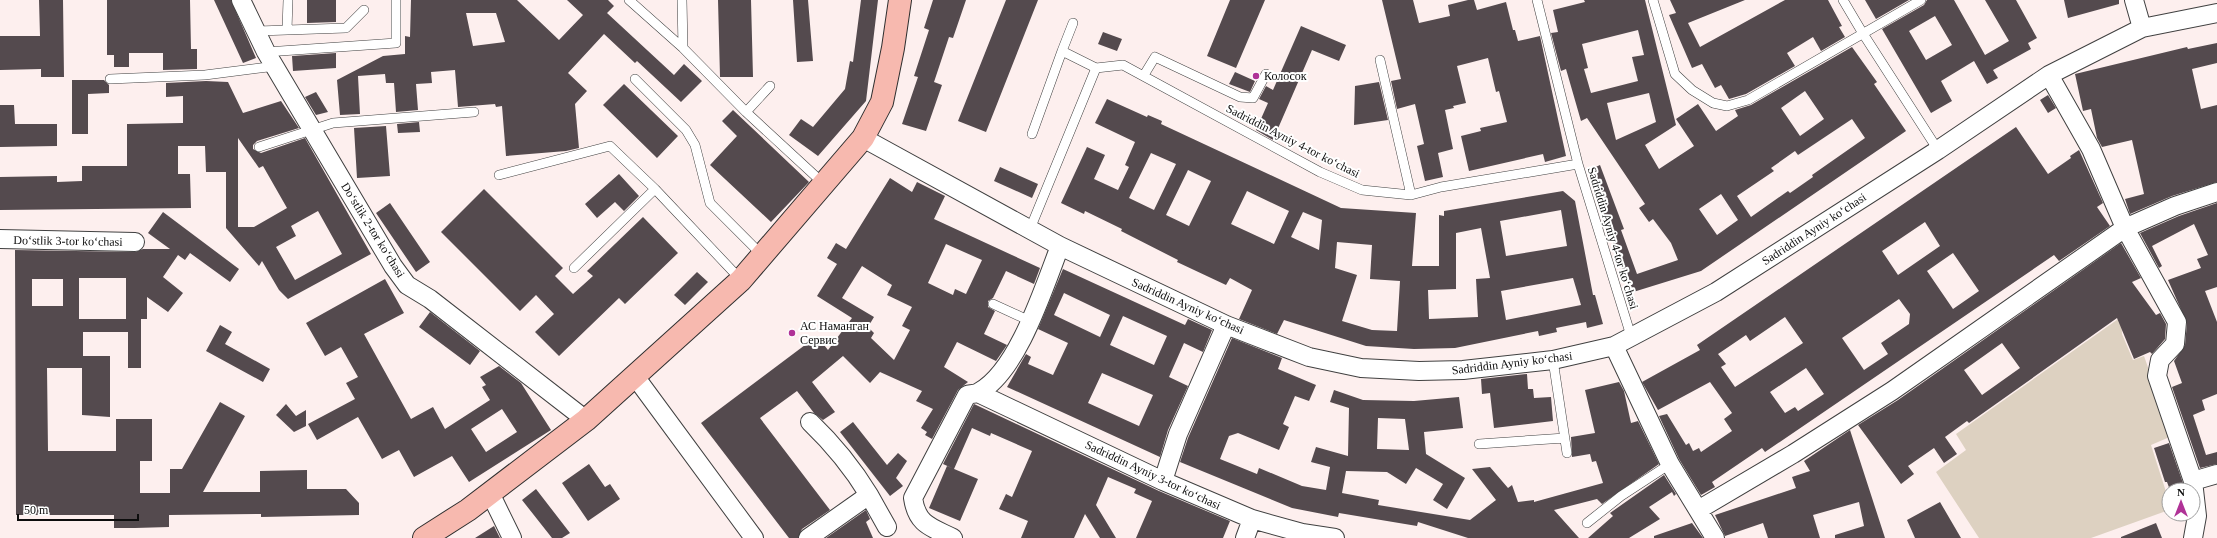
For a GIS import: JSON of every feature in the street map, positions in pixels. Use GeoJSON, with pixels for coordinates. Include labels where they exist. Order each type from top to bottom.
{"type":"FeatureCollection","features":[{"type":"Feature","properties":{"kind":"street","name":"Doʻstlik 2-tor koʻchasi"},"geometry":{"type":"LineString","coordinates":[[241,0],[271,59],[313,129],[369,228],[393,266],[408,285],[441,308],[586,420]]}},
{"type":"Feature","properties":{"kind":"street"},"geometry":{"type":"LineString","coordinates":[[424,538],[490,493],[586,420],[634,375],[741,280],[863,138],[882,102],[893,48],[900,0]]}},
{"type":"Feature","properties":{"kind":"street"},"geometry":{"type":"LineString","coordinates":[[2134,0],[2142,28]]}},
{"type":"Feature","properties":{"kind":"street","name":"Sadriddin Ayniy koʻchasi"},"geometry":{"type":"LineString","coordinates":[[863,138],[1060,246],[1226,325],[1309,357],[1361,368],[1419,371],[1463,370],[1553,360],[1614,346],[1716,292],[1938,150],[2050,75],[2142,28],[2217,13]]}},
{"type":"Feature","properties":{"kind":"street"},"geometry":{"type":"LineString","coordinates":[[2050,75],[2091,148],[2125,228],[2177,322],[2175,344],[2160,360],[2157,376],[2193,481],[2197,516],[2193,538]]}},
{"type":"Feature","properties":{"kind":"street"},"geometry":{"type":"LineString","coordinates":[[1698,510],[1793,454],[1892,391],[2125,228],[2175,206],[2217,192]]}},
{"type":"Feature","properties":{"kind":"street","name":"Doʻstlik 3-tor koʻchasi"},"geometry":{"type":"LineString","coordinates":[[0,239],[135,242]]}},
{"type":"Feature","properties":{"kind":"street"},"geometry":{"type":"LineString","coordinates":[[953,538],[922,522],[915,512],[913,498],[967,395],[978,393],[996,378],[1010,359],[1030,321],[1060,246]]}},
{"type":"Feature","properties":{"kind":"street"},"geometry":{"type":"LineString","coordinates":[[1164,481],[1178,434],[1226,325]]}},
{"type":"Feature","properties":{"kind":"street"},"geometry":{"type":"LineString","coordinates":[[1614,346],[1670,464],[1715,538]]}},
{"type":"Feature","properties":{"kind":"street"},"geometry":{"type":"LineString","coordinates":[[634,375],[754,538]]}},
{"type":"Feature","properties":{"kind":"street","name":"Sadriddin Ayniy 3-tor koʻchasi"},"geometry":{"type":"LineString","coordinates":[[978,393],[1164,481],[1252,520],[1302,533],[1335,538]]}},
{"type":"Feature","properties":{"kind":"street"},"geometry":{"type":"LineString","coordinates":[[810,422],[837,448],[852,467],[887,528]]}},
{"type":"Feature","properties":{"kind":"street"},"geometry":{"type":"LineString","coordinates":[[2193,481],[2217,474]]}},
{"type":"Feature","properties":{"kind":"street"},"geometry":{"type":"LineString","coordinates":[[490,493],[512,538]]}},
{"type":"Feature","properties":{"kind":"street"},"geometry":{"type":"LineString","coordinates":[[808,538],[869,495]]}},
{"type":"Feature","properties":{"kind":"street"},"geometry":{"type":"LineString","coordinates":[[1245,538],[1252,520]]}},
{"type":"Feature","properties":{"kind":"lane"},"geometry":{"type":"LineString","coordinates":[[288,0],[288,30]]}},
{"type":"Feature","properties":{"kind":"lane"},"geometry":{"type":"LineString","coordinates":[[110,79],[205,75],[271,59],[396,43],[396,0]]}},
{"type":"Feature","properties":{"kind":"lane"},"geometry":{"type":"LineString","coordinates":[[629,0],[683,48],[746,112],[825,184]]}},
{"type":"Feature","properties":{"kind":"lane"},"geometry":{"type":"LineString","coordinates":[[682,0],[683,48]]}},
{"type":"Feature","properties":{"kind":"lane"},"geometry":{"type":"LineString","coordinates":[[1537,0],[1578,164]]}},
{"type":"Feature","properties":{"kind":"lane"},"geometry":{"type":"LineString","coordinates":[[1653,0],[1675,74],[1692,90],[1713,103],[1727,106],[1748,100],[1862,32],[1921,0]]}},
{"type":"Feature","properties":{"kind":"lane"},"geometry":{"type":"LineString","coordinates":[[1843,0],[1938,150]]}},
{"type":"Feature","properties":{"kind":"lane"},"geometry":{"type":"LineString","coordinates":[[258,31],[346,28],[364,10]]}},
{"type":"Feature","properties":{"kind":"lane"},"geometry":{"type":"LineString","coordinates":[[1032,134],[1073,23]]}},
{"type":"Feature","properties":{"kind":"lane"},"geometry":{"type":"LineString","coordinates":[[1030,229],[1096,68],[1062,51]]}},
{"type":"Feature","properties":{"kind":"lane"},"geometry":{"type":"LineString","coordinates":[[1144,75],[1155,57],[1240,97],[1253,98],[1266,74]]}},
{"type":"Feature","properties":{"kind":"lane"},"geometry":{"type":"LineString","coordinates":[[1380,60],[1411,195]]}},
{"type":"Feature","properties":{"kind":"lane","name":"Sadriddin Ayniy 4-tor koʻchasi"},"geometry":{"type":"LineString","coordinates":[[1096,68],[1123,65],[1144,75],[1320,172],[1362,190],[1411,195],[1441,187],[1578,164],[1631,336]]}},
{"type":"Feature","properties":{"kind":"lane"},"geometry":{"type":"LineString","coordinates":[[635,79],[686,130],[695,145],[710,203],[762,255]]}},
{"type":"Feature","properties":{"kind":"lane"},"geometry":{"type":"LineString","coordinates":[[746,112],[770,86]]}},
{"type":"Feature","properties":{"kind":"lane"},"geometry":{"type":"LineString","coordinates":[[260,147],[313,129],[333,124],[474,112]]}},
{"type":"Feature","properties":{"kind":"lane"},"geometry":{"type":"LineString","coordinates":[[499,175],[610,146],[655,189],[741,280]]}},
{"type":"Feature","properties":{"kind":"lane"},"geometry":{"type":"LineString","coordinates":[[574,268],[655,189]]}},
{"type":"Feature","properties":{"kind":"lane"},"geometry":{"type":"LineString","coordinates":[[993,304],[1030,321]]}},
{"type":"Feature","properties":{"kind":"lane"},"geometry":{"type":"LineString","coordinates":[[1553,360],[1567,453]]}},
{"type":"Feature","properties":{"kind":"lane"},"geometry":{"type":"LineString","coordinates":[[1479,444],[1565,438]]}},
{"type":"Feature","properties":{"kind":"lane"},"geometry":{"type":"LineString","coordinates":[[1587,523],[1622,496],[1670,464]]}},
{"type":"Feature","properties":{"kind":"shaded area"},"geometry":{"type":"Polygon","coordinates":[[[2121,317],[2122,334],[2133,360],[2144,356],[2172,436],[2151,445],[2163,482],[2161,482],[2161,513],[2091,538],[1979,538],[1936,472],[1966,450],[1956,434],[2121,317]]]}},
{"type":"Feature","properties":{"kind":"building"},"geometry":{"type":"Polygon","coordinates":[[[39,0],[63,0],[64,77],[41,77],[41,69],[0,70],[0,36],[40,36],[39,0]]]}},
{"type":"Feature","properties":{"kind":"building"},"geometry":{"type":"Polygon","coordinates":[[[107,0],[190,0],[191,49],[197,49],[197,69],[163,70],[163,53],[129,53],[129,67],[114,67],[114,55],[107,55],[107,0]]]}},
{"type":"Feature","properties":{"kind":"building"},"geometry":{"type":"Polygon","coordinates":[[[214,0],[231,0],[256,58],[243,63],[214,0]]]}},
{"type":"Feature","properties":{"kind":"building"},"geometry":{"type":"Polygon","coordinates":[[[307,0],[336,0],[336,22],[307,23],[307,0]]]}},
{"type":"Feature","properties":{"kind":"building"},"geometry":{"type":"Polygon","coordinates":[[[411,0],[517,0],[559,40],[583,15],[567,0],[608,0],[614,6],[607,13],[674,75],[684,64],[702,81],[681,102],[637,61],[635,63],[604,34],[568,73],[587,91],[575,104],[579,148],[566,151],[506,156],[502,106],[496,107],[495,104],[458,107],[455,70],[431,72],[432,83],[416,84],[418,110],[396,112],[394,83],[386,83],[385,74],[358,76],[360,114],[340,115],[337,80],[383,56],[405,54],[405,36],[410,37],[411,0]],[[466,13],[473,46],[505,42],[496,13],[466,13]]]}},
{"type":"Feature","properties":{"kind":"building"},"geometry":{"type":"Polygon","coordinates":[[[718,0],[751,0],[753,77],[720,77],[718,0]]]}},
{"type":"Feature","properties":{"kind":"building"},"geometry":{"type":"Polygon","coordinates":[[[793,0],[808,0],[813,61],[797,62],[793,0]]]}},
{"type":"Feature","properties":{"kind":"building"},"geometry":{"type":"Polygon","coordinates":[[[861,0],[878,0],[866,101],[818,156],[789,135],[801,119],[813,127],[845,89],[850,61],[853,62],[861,0]]]}},
{"type":"Feature","properties":{"kind":"building"},"geometry":{"type":"Polygon","coordinates":[[[933,0],[966,0],[953,38],[949,37],[934,82],[942,85],[926,131],[902,124],[918,77],[914,76],[929,30],[924,28],[933,0]]]}},
{"type":"Feature","properties":{"kind":"building"},"geometry":{"type":"Polygon","coordinates":[[[1006,0],[1038,0],[986,132],[958,121],[1006,0]]]}},
{"type":"Feature","properties":{"kind":"building"},"geometry":{"type":"Polygon","coordinates":[[[1230,0],[1265,0],[1236,68],[1207,56],[1230,0]]]}},
{"type":"Feature","properties":{"kind":"building"},"geometry":{"type":"Polygon","coordinates":[[[1382,0],[1413,0],[1419,23],[1450,16],[1448,5],[1468,0],[1474,0],[1477,10],[1506,2],[1513,30],[1515,30],[1518,41],[1540,36],[1566,156],[1545,162],[1543,154],[1469,171],[1461,136],[1481,131],[1480,128],[1507,122],[1499,91],[1496,92],[1488,58],[1457,66],[1466,103],[1453,106],[1454,108],[1445,110],[1453,149],[1438,153],[1443,177],[1425,181],[1417,146],[1424,144],[1415,104],[1397,109],[1391,81],[1401,79],[1382,0]]]}},
{"type":"Feature","properties":{"kind":"building"},"geometry":{"type":"Polygon","coordinates":[[[1584,0],[1645,0],[1676,125],[1645,145],[1659,169],[1694,146],[1676,119],[1698,104],[1716,131],[1738,116],[1735,110],[1751,105],[1852,47],[1877,82],[1874,84],[1906,131],[1701,271],[1630,293],[1589,170],[1600,165],[1624,229],[1621,230],[1637,274],[1678,260],[1671,243],[1653,219],[1649,222],[1639,208],[1645,204],[1587,118],[1581,121],[1566,69],[1561,71],[1551,33],[1558,32],[1553,10],[1585,2],[1584,0]],[[1638,30],[1582,44],[1588,68],[1584,69],[1591,93],[1638,81],[1632,57],[1644,55],[1638,30]],[[1805,91],[1781,108],[1800,136],[1824,119],[1805,91]],[[1649,93],[1607,103],[1616,140],[1656,122],[1649,93]],[[1852,119],[1798,155],[1795,151],[1771,168],[1774,171],[1737,196],[1751,217],[1788,191],[1790,193],[1813,177],[1812,175],[1865,138],[1852,119]],[[1721,194],[1699,209],[1717,235],[1738,220],[1721,194]]]}},
{"type":"Feature","properties":{"kind":"building"},"geometry":{"type":"Polygon","coordinates":[[[1670,0],[1745,0],[1688,23],[1700,47],[1785,0],[1828,0],[1842,26],[1839,27],[1845,37],[1821,51],[1813,37],[1787,53],[1795,66],[1746,94],[1729,99],[1721,85],[1715,88],[1702,64],[1692,68],[1669,15],[1676,13],[1670,0]]]}},
{"type":"Feature","properties":{"kind":"building"},"geometry":{"type":"Polygon","coordinates":[[[1865,0],[1909,0],[1876,19],[1865,0]]]}},
{"type":"Feature","properties":{"kind":"building"},"geometry":{"type":"Polygon","coordinates":[[[1927,0],[1954,0],[1985,55],[2009,41],[1985,0],[2016,0],[2037,38],[2028,43],[2031,49],[1993,70],[1998,78],[1987,84],[1974,61],[1941,81],[1952,101],[1931,113],[1882,29],[1924,5],[1927,0]],[[1935,16],[1909,31],[1926,60],[1952,45],[1935,16]]]}},
{"type":"Feature","properties":{"kind":"building"},"geometry":{"type":"Polygon","coordinates":[[[2064,0],[2119,0],[2119,4],[2068,18],[2064,0]]]}},
{"type":"Feature","properties":{"kind":"building"},"geometry":{"type":"Polygon","coordinates":[[[1301,26],[1346,45],[1339,61],[1312,50],[1273,140],[1256,130],[1268,103],[1259,99],[1266,86],[1273,90],[1301,26]]]}},
{"type":"Feature","properties":{"kind":"building"},"geometry":{"type":"Polygon","coordinates":[[[1103,32],[1122,39],[1117,51],[1098,44],[1103,32]]]}},
{"type":"Feature","properties":{"kind":"building"},"geometry":{"type":"Polygon","coordinates":[[[2217,43],[2217,63],[2192,69],[2201,109],[2217,105],[2217,182],[2172,196],[2130,214],[2125,199],[2144,194],[2132,140],[2102,147],[2097,138],[2091,109],[2083,111],[2075,74],[2187,47],[2188,49],[2217,43]]]}},
{"type":"Feature","properties":{"kind":"building"},"geometry":{"type":"Polygon","coordinates":[[[336,53],[336,68],[293,71],[292,56],[336,53]]]}},
{"type":"Feature","properties":{"kind":"building"},"geometry":{"type":"Polygon","coordinates":[[[1235,72],[1255,81],[1250,92],[1229,84],[1235,72]]]}},
{"type":"Feature","properties":{"kind":"building"},"geometry":{"type":"Polygon","coordinates":[[[72,80],[104,80],[109,85],[109,93],[88,94],[88,134],[72,134],[72,80]]]}},
{"type":"Feature","properties":{"kind":"building"},"geometry":{"type":"Polygon","coordinates":[[[206,81],[228,82],[243,113],[281,101],[299,128],[257,141],[253,145],[253,149],[261,153],[305,138],[371,254],[288,299],[279,290],[262,261],[259,266],[226,228],[226,172],[206,172],[205,146],[178,146],[178,174],[190,174],[191,208],[0,210],[0,177],[57,176],[57,182],[82,181],[82,166],[127,166],[127,124],[183,123],[183,96],[166,97],[166,83],[206,81]],[[238,138],[238,227],[254,227],[287,208],[263,166],[259,168],[238,138]],[[318,211],[291,226],[296,236],[276,247],[295,280],[342,254],[318,211]]]}},
{"type":"Feature","properties":{"kind":"building"},"geometry":{"type":"Polygon","coordinates":[[[1379,82],[1388,120],[1354,125],[1355,86],[1379,82]]]}},
{"type":"Feature","properties":{"kind":"building"},"geometry":{"type":"Polygon","coordinates":[[[624,84],[678,136],[657,158],[603,105],[624,84]]]}},
{"type":"Feature","properties":{"kind":"building"},"geometry":{"type":"Polygon","coordinates":[[[316,92],[328,112],[316,115],[305,97],[316,92]]]}},
{"type":"Feature","properties":{"kind":"building"},"geometry":{"type":"Polygon","coordinates":[[[2048,95],[2056,108],[2048,113],[2040,100],[2048,95]]]}},
{"type":"Feature","properties":{"kind":"building"},"geometry":{"type":"Polygon","coordinates":[[[1107,99],[1147,117],[1148,115],[1162,121],[1161,124],[1341,208],[1416,213],[1412,266],[1439,266],[1439,215],[1444,216],[1444,211],[1563,191],[1575,201],[1593,295],[1595,295],[1603,324],[1587,328],[1586,322],[1556,328],[1557,332],[1539,336],[1538,331],[1455,348],[1414,349],[1366,346],[1284,320],[1277,334],[1239,319],[1252,290],[1230,278],[1226,285],[1177,262],[1178,260],[1121,231],[1122,229],[1085,211],[1084,214],[1061,203],[1087,147],[1105,155],[1094,179],[1118,190],[1129,167],[1125,165],[1135,142],[1095,123],[1107,99]],[[1151,153],[1129,198],[1154,210],[1176,164],[1151,153]],[[1188,170],[1166,215],[1189,226],[1211,181],[1188,170]],[[1247,191],[1231,224],[1274,244],[1289,211],[1247,191]],[[1561,210],[1500,221],[1506,256],[1567,246],[1561,210]],[[1303,212],[1291,237],[1319,250],[1322,220],[1303,212]],[[1481,228],[1456,233],[1456,289],[1428,290],[1429,319],[1478,317],[1476,279],[1490,278],[1481,228]],[[1337,242],[1335,268],[1357,275],[1342,321],[1372,330],[1397,331],[1400,281],[1370,279],[1372,245],[1337,242]],[[1573,278],[1501,291],[1506,320],[1581,305],[1573,278]]]}},
{"type":"Feature","properties":{"kind":"building"},"geometry":{"type":"Polygon","coordinates":[[[0,105],[14,105],[15,124],[57,124],[57,146],[0,147],[0,105]]]}},
{"type":"Feature","properties":{"kind":"building"},"geometry":{"type":"Polygon","coordinates":[[[733,110],[809,182],[771,222],[710,165],[737,136],[722,121],[733,110]]]}},
{"type":"Feature","properties":{"kind":"building"},"geometry":{"type":"Polygon","coordinates":[[[419,122],[420,132],[398,133],[397,124],[419,122]]]}},
{"type":"Feature","properties":{"kind":"building"},"geometry":{"type":"Polygon","coordinates":[[[386,126],[390,176],[357,178],[354,128],[386,126]]]}},
{"type":"Feature","properties":{"kind":"building"},"geometry":{"type":"Polygon","coordinates":[[[2016,127],[2048,174],[2071,158],[2070,156],[2079,150],[2103,203],[2097,207],[2110,226],[2059,261],[2054,255],[1765,452],[1762,448],[1712,482],[1715,487],[1701,495],[1679,459],[1659,416],[1667,414],[1686,445],[1689,443],[1693,451],[1699,448],[1701,452],[1732,431],[1724,419],[1732,413],[1710,382],[1658,410],[1642,382],[1700,350],[1697,345],[2016,127]],[[1925,222],[1882,251],[1898,275],[1940,246],[1925,222]],[[1953,253],[1927,271],[1953,309],[1979,291],[1953,253]],[[1899,299],[1842,338],[1864,370],[1888,354],[1881,343],[1909,324],[1910,314],[1899,299]],[[1785,317],[1750,341],[1746,335],[1718,354],[1726,364],[1721,367],[1735,387],[1803,343],[1785,317]],[[1806,368],[1770,392],[1785,413],[1795,407],[1798,411],[1824,394],[1806,368]]]}},
{"type":"Feature","properties":{"kind":"building"},"geometry":{"type":"Polygon","coordinates":[[[1000,167],[1038,184],[1032,198],[994,181],[1000,167]]]}},
{"type":"Feature","properties":{"kind":"building"},"geometry":{"type":"Polygon","coordinates":[[[619,174],[639,196],[624,211],[615,202],[597,218],[585,204],[619,174]]]}},
{"type":"Feature","properties":{"kind":"building"},"geometry":{"type":"Polygon","coordinates":[[[890,178],[912,192],[917,182],[945,196],[934,219],[1040,268],[1034,284],[1006,271],[993,298],[988,301],[988,307],[995,311],[984,334],[1007,345],[996,361],[957,342],[944,367],[968,382],[958,390],[932,439],[925,435],[927,432],[921,428],[933,409],[916,401],[922,391],[880,372],[870,383],[843,356],[812,382],[835,412],[823,420],[814,413],[797,391],[760,418],[830,510],[802,529],[798,538],[789,538],[701,423],[817,336],[828,350],[852,318],[817,296],[837,264],[827,258],[836,243],[846,249],[890,178]],[[946,244],[928,283],[953,295],[955,289],[966,294],[982,260],[946,244]],[[862,266],[842,298],[874,317],[868,327],[874,333],[871,338],[894,360],[910,330],[902,326],[912,307],[887,295],[892,285],[862,266]]]}},
{"type":"Feature","properties":{"kind":"building"},"geometry":{"type":"Polygon","coordinates":[[[484,189],[563,268],[555,276],[573,294],[593,276],[587,271],[643,217],[678,253],[625,304],[619,298],[559,356],[535,332],[554,314],[536,295],[520,311],[441,232],[484,189]]]}},
{"type":"Feature","properties":{"kind":"building"},"geometry":{"type":"Polygon","coordinates":[[[390,203],[430,262],[416,272],[376,213],[390,203]]]}},
{"type":"Feature","properties":{"kind":"building"},"geometry":{"type":"Polygon","coordinates":[[[2217,203],[2217,287],[2205,291],[2217,322],[2217,394],[2202,400],[2205,410],[2193,415],[2206,455],[2217,452],[2217,464],[2200,468],[2172,387],[2182,383],[2174,361],[2185,345],[2187,323],[2168,280],[2201,268],[2197,259],[2208,255],[2194,224],[2152,246],[2162,266],[2159,268],[2140,233],[2179,216],[2217,203]]]}},
{"type":"Feature","properties":{"kind":"building"},"geometry":{"type":"Polygon","coordinates":[[[163,212],[239,269],[230,282],[190,253],[185,260],[178,255],[163,277],[183,293],[168,312],[147,297],[147,319],[141,319],[141,368],[128,368],[128,332],[83,332],[83,356],[110,356],[110,417],[82,415],[82,368],[47,368],[48,451],[116,451],[116,419],[152,419],[152,461],[140,461],[140,493],[170,493],[170,469],[182,469],[220,402],[245,416],[203,492],[260,492],[260,471],[307,470],[307,489],[346,489],[359,503],[359,515],[261,517],[261,514],[169,515],[169,527],[114,528],[114,515],[16,515],[15,250],[135,252],[143,249],[170,249],[148,233],[163,212]],[[79,278],[79,319],[126,319],[126,278],[79,278]],[[32,279],[32,306],[63,306],[63,279],[32,279]]]}},
{"type":"Feature","properties":{"kind":"building"},"geometry":{"type":"Polygon","coordinates":[[[2121,243],[2141,278],[2132,282],[2156,315],[2160,313],[2166,324],[2165,339],[2152,354],[2150,352],[2134,359],[2117,318],[1969,423],[1967,421],[1945,437],[1957,454],[1944,463],[1934,448],[1908,466],[1914,474],[1901,484],[1858,425],[1898,400],[2121,243]],[[2002,343],[1964,370],[1982,395],[2020,368],[2002,343]]]}},
{"type":"Feature","properties":{"kind":"building"},"geometry":{"type":"Polygon","coordinates":[[[1063,269],[1185,325],[1188,319],[1212,330],[1203,352],[1184,343],[1169,377],[1188,386],[1168,430],[1160,457],[1007,387],[1026,354],[1031,357],[1028,364],[1053,375],[1068,343],[1038,329],[1063,269]],[[1064,293],[1054,315],[1100,337],[1110,315],[1064,293]],[[1123,316],[1110,345],[1154,365],[1167,336],[1123,316]],[[1102,373],[1088,403],[1139,426],[1153,395],[1102,373]]]}},
{"type":"Feature","properties":{"kind":"building"},"geometry":{"type":"Polygon","coordinates":[[[697,272],[708,282],[685,305],[674,295],[697,272]]]}},
{"type":"Feature","properties":{"kind":"building"},"geometry":{"type":"Polygon","coordinates":[[[385,279],[404,313],[364,334],[411,419],[433,407],[445,429],[490,400],[482,387],[486,385],[480,377],[499,366],[521,383],[551,430],[469,482],[452,456],[414,477],[399,450],[382,459],[358,417],[317,440],[308,424],[355,399],[346,383],[358,377],[341,347],[325,356],[306,323],[385,279]],[[502,409],[471,429],[486,452],[517,432],[502,409]]]}},
{"type":"Feature","properties":{"kind":"building"},"geometry":{"type":"Polygon","coordinates":[[[430,312],[480,351],[470,365],[419,327],[430,312]]]}},
{"type":"Feature","properties":{"kind":"building"},"geometry":{"type":"Polygon","coordinates":[[[220,325],[232,332],[225,344],[270,369],[263,382],[206,351],[220,325]]]}},
{"type":"Feature","properties":{"kind":"building"},"geometry":{"type":"Polygon","coordinates":[[[1232,338],[1282,358],[1278,369],[1316,385],[1309,401],[1295,396],[1283,424],[1289,427],[1279,450],[1238,433],[1229,436],[1220,459],[1257,474],[1259,468],[1302,486],[1326,490],[1330,467],[1311,462],[1316,447],[1348,456],[1349,408],[1330,402],[1334,390],[1363,400],[1414,401],[1459,397],[1463,428],[1424,432],[1426,454],[1465,478],[1447,509],[1433,500],[1443,484],[1416,468],[1406,484],[1387,472],[1346,471],[1342,493],[1379,500],[1378,505],[1470,520],[1496,500],[1472,469],[1490,467],[1508,488],[1512,485],[1518,502],[1534,500],[1534,502],[1603,483],[1596,461],[1592,462],[1590,454],[1572,457],[1571,437],[1595,433],[1585,390],[1619,382],[1624,391],[1631,423],[1638,421],[1659,464],[1602,504],[1597,499],[1554,510],[1579,538],[1468,538],[1418,522],[1417,526],[1339,513],[1338,517],[1292,508],[1180,462],[1188,438],[1232,338]],[[1378,418],[1377,449],[1409,450],[1405,419],[1378,418]]]}},
{"type":"Feature","properties":{"kind":"building"},"geometry":{"type":"Polygon","coordinates":[[[1527,374],[1528,389],[1533,389],[1534,398],[1551,397],[1553,421],[1494,428],[1490,393],[1482,394],[1481,379],[1527,374]]]}},
{"type":"Feature","properties":{"kind":"building"},"geometry":{"type":"Polygon","coordinates":[[[286,404],[296,416],[306,410],[306,426],[294,432],[276,415],[286,404]]]}},
{"type":"Feature","properties":{"kind":"building"},"geometry":{"type":"Polygon","coordinates":[[[974,404],[1159,491],[1230,521],[1223,538],[1136,538],[1152,501],[1134,493],[1136,489],[1108,477],[1096,505],[1116,538],[1100,538],[1085,514],[1074,538],[1021,538],[1028,521],[999,509],[1006,494],[1012,497],[1032,451],[991,433],[990,436],[972,428],[954,469],[943,464],[974,404]]]}},
{"type":"Feature","properties":{"kind":"building"},"geometry":{"type":"Polygon","coordinates":[[[853,422],[887,465],[898,453],[907,461],[896,478],[903,486],[890,496],[840,432],[853,422]]]}},
{"type":"Feature","properties":{"kind":"building"},"geometry":{"type":"Polygon","coordinates":[[[1850,430],[1885,538],[1835,538],[1835,535],[1864,526],[1859,502],[1813,515],[1820,538],[1768,538],[1763,523],[1725,536],[1715,515],[1796,488],[1792,477],[1810,471],[1804,461],[1850,430]]]}},
{"type":"Feature","properties":{"kind":"building"},"geometry":{"type":"Polygon","coordinates":[[[2169,443],[2183,482],[2165,482],[2154,448],[2169,443]]]}},
{"type":"Feature","properties":{"kind":"building"},"geometry":{"type":"Polygon","coordinates":[[[589,464],[605,487],[610,484],[620,499],[588,521],[562,483],[589,464]]]}},
{"type":"Feature","properties":{"kind":"building"},"geometry":{"type":"Polygon","coordinates":[[[947,466],[978,479],[960,521],[929,508],[947,466]]]}},
{"type":"Feature","properties":{"kind":"building"},"geometry":{"type":"Polygon","coordinates":[[[1664,475],[1676,494],[1674,496],[1672,492],[1649,507],[1660,519],[1629,538],[1588,538],[1613,516],[1610,513],[1664,475]]]}},
{"type":"Feature","properties":{"kind":"building"},"geometry":{"type":"Polygon","coordinates":[[[536,489],[570,533],[562,538],[552,538],[522,500],[536,489]]]}},
{"type":"Feature","properties":{"kind":"building"},"geometry":{"type":"Polygon","coordinates":[[[1940,502],[1961,538],[1915,538],[1907,520],[1940,502]]]}},
{"type":"Feature","properties":{"kind":"building"},"geometry":{"type":"Polygon","coordinates":[[[866,510],[870,519],[866,522],[873,538],[826,538],[866,510]]]}},
{"type":"Feature","properties":{"kind":"building"},"geometry":{"type":"Polygon","coordinates":[[[1692,523],[1703,538],[1654,538],[1654,536],[1692,523]]]}},
{"type":"Feature","properties":{"kind":"building"},"geometry":{"type":"Polygon","coordinates":[[[2156,523],[2162,538],[2121,538],[2121,537],[2156,523]]]}},
{"type":"Feature","properties":{"kind":"building"},"geometry":{"type":"Polygon","coordinates":[[[494,526],[500,538],[475,538],[494,526]]]}},
{"type":"Feature","properties":{"kind":"place","name":"Колосок"},"geometry":{"type":"Point","coordinates":[1256,76]}},
{"type":"Feature","properties":{"kind":"place","name":"АС Наманган Сервис"},"geometry":{"type":"Point","coordinates":[792,333]}}]}
